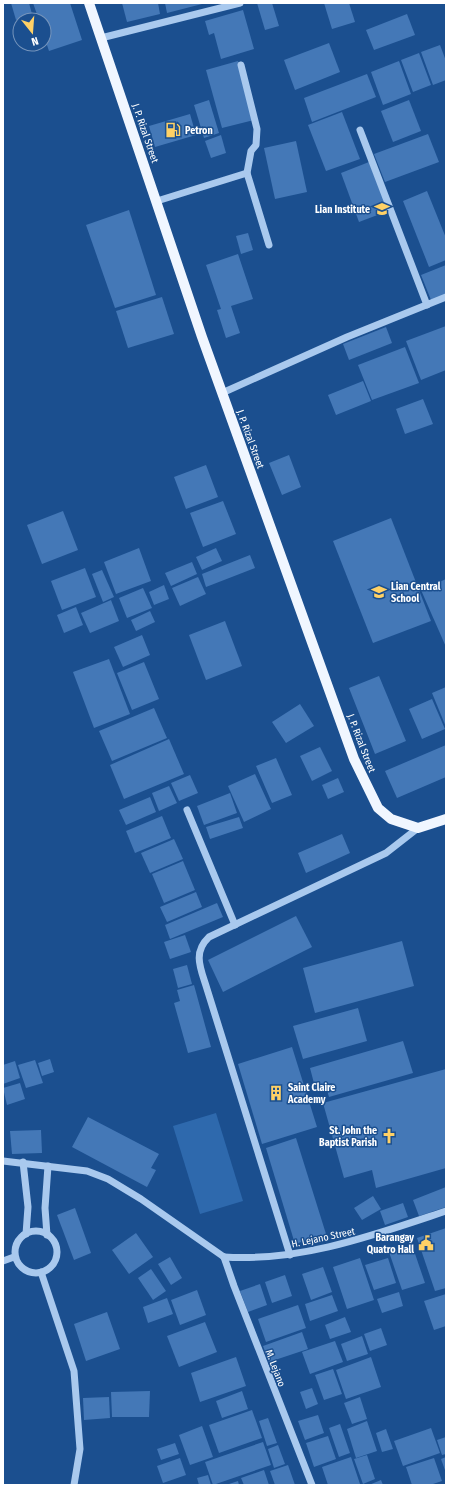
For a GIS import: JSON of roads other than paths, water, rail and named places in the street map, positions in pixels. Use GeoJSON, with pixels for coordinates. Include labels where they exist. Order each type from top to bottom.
{"type":"FeatureCollection","features":[{"type":"Feature","properties":{"kind":"main road","name":"J. P. Rizal Street"},"geometry":{"type":"LineString","coordinates":[[89,3],[222,393],[354,759],[369,794],[378,808],[391,819],[418,828]]}},
{"type":"Feature","properties":{"kind":"main road"},"geometry":{"type":"LineString","coordinates":[[418,828],[446,819]]}},
{"type":"Feature","properties":{"kind":"street"},"geometry":{"type":"LineString","coordinates":[[101,38],[240,3]]}},
{"type":"Feature","properties":{"kind":"street"},"geometry":{"type":"LineString","coordinates":[[241,65],[257,129],[256,145],[251,151],[247,173],[269,245]]}},
{"type":"Feature","properties":{"kind":"street"},"geometry":{"type":"LineString","coordinates":[[360,130],[427,305]]}},
{"type":"Feature","properties":{"kind":"street"},"geometry":{"type":"LineString","coordinates":[[157,201],[247,173]]}},
{"type":"Feature","properties":{"kind":"street"},"geometry":{"type":"LineString","coordinates":[[222,393],[346,337],[446,297]]}},
{"type":"Feature","properties":{"kind":"street"},"geometry":{"type":"LineString","coordinates":[[187,810],[235,925]]}},
{"type":"Feature","properties":{"kind":"street"},"geometry":{"type":"LineString","coordinates":[[290,1255],[200,968],[198,952],[202,943],[209,937],[386,853],[418,828]]}},
{"type":"Feature","properties":{"kind":"street"},"geometry":{"type":"LineString","coordinates":[[3,1161],[23,1162],[87,1171],[108,1179],[140,1199],[224,1257]]}},
{"type":"Feature","properties":{"kind":"street"},"geometry":{"type":"LineString","coordinates":[[23,1162],[28,1207],[26,1234]]}},
{"type":"Feature","properties":{"kind":"street"},"geometry":{"type":"LineString","coordinates":[[14,1257],[25,1270],[33,1273],[41,1272],[47,1269],[55,1259],[55,1246],[47,1235],[45,1208],[48,1166]]}},
{"type":"Feature","properties":{"kind":"street","name":"H. Lejano Street"},"geometry":{"type":"LineString","coordinates":[[224,1257],[250,1259],[290,1255],[363,1239],[446,1211]]}},
{"type":"Feature","properties":{"kind":"street"},"geometry":{"type":"LineString","coordinates":[[14,1257],[17,1244],[26,1234],[36,1232],[47,1235]]}},
{"type":"Feature","properties":{"kind":"street"},"geometry":{"type":"LineString","coordinates":[[3,1261],[14,1257]]}},
{"type":"Feature","properties":{"kind":"street","name":"M. Lejano"},"geometry":{"type":"LineString","coordinates":[[224,1257],[312,1485]]}},
{"type":"Feature","properties":{"kind":"street"},"geometry":{"type":"LineString","coordinates":[[41,1272],[74,1371],[80,1449],[74,1485]]}},
{"type":"Feature","properties":{"kind":"place","name":"Petron"},"geometry":{"type":"Point","coordinates":[173,130]}},
{"type":"Feature","properties":{"kind":"place","name":"Lian Institute"},"geometry":{"type":"Point","coordinates":[382,209]}},
{"type":"Feature","properties":{"kind":"place","name":"Lian Central School"},"geometry":{"type":"Point","coordinates":[379,592]}},
{"type":"Feature","properties":{"kind":"place","name":"Saint Claire Academy"},"geometry":{"type":"Point","coordinates":[276,1093]}},
{"type":"Feature","properties":{"kind":"place","name":"St. John the Baptist Parish"},"geometry":{"type":"Point","coordinates":[389,1136]}},
{"type":"Feature","properties":{"kind":"place","name":"Barangay Quatro Hall"},"geometry":{"type":"Point","coordinates":[426,1243]}}]}
